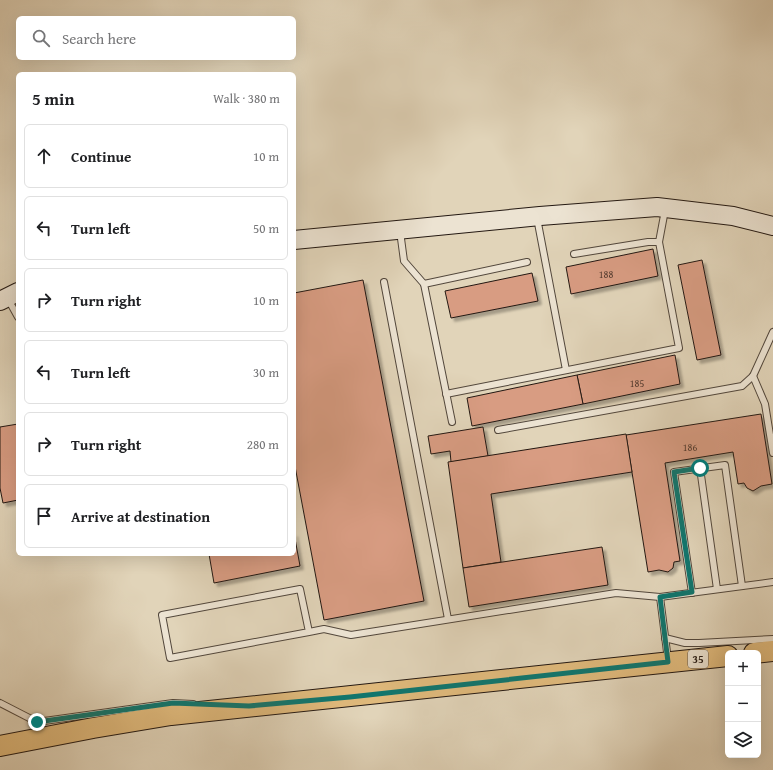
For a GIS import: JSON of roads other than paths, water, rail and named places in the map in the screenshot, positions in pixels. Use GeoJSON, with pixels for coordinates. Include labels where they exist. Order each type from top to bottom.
{"type":"FeatureCollection","features":[{"type":"Feature","properties":{"kind":"main road"},"geometry":{"type":"LineString","coordinates":[[761,652],[773,651]]}},
{"type":"Feature","properties":{"kind":"main road","name":"35"},"geometry":{"type":"LineString","coordinates":[[0,746],[101,727],[249,706],[350,697],[725,656]]}},
{"type":"Feature","properties":{"kind":"street"},"geometry":{"type":"LineString","coordinates":[[296,240],[537,216],[665,208],[733,216],[773,226]]}},
{"type":"Feature","properties":{"kind":"lane"},"geometry":{"type":"LineString","coordinates":[[446,394],[679,348],[659,242],[665,208]]}},
{"type":"Feature","properties":{"kind":"lane"},"geometry":{"type":"LineString","coordinates":[[537,216],[566,370]]}},
{"type":"Feature","properties":{"kind":"lane"},"geometry":{"type":"LineString","coordinates":[[400,230],[404,262],[424,284],[452,422]]}},
{"type":"Feature","properties":{"kind":"lane"},"geometry":{"type":"LineString","coordinates":[[574,254],[648,242],[659,242]]}},
{"type":"Feature","properties":{"kind":"lane"},"geometry":{"type":"LineString","coordinates":[[424,284],[527,262]]}},
{"type":"Feature","properties":{"kind":"lane"},"geometry":{"type":"LineString","coordinates":[[384,282],[448,619]]}},
{"type":"Feature","properties":{"kind":"lane"},"geometry":{"type":"LineString","coordinates":[[8,297],[16,313]]}},
{"type":"Feature","properties":{"kind":"lane"},"geometry":{"type":"LineString","coordinates":[[498,430],[742,386],[753,376],[773,332]]}},
{"type":"Feature","properties":{"kind":"lane"},"geometry":{"type":"LineString","coordinates":[[753,376],[765,404],[773,453]]}},
{"type":"Feature","properties":{"kind":"lane"},"geometry":{"type":"LineString","coordinates":[[692,592],[674,472],[725,465],[742,586]]}},
{"type":"Feature","properties":{"kind":"lane"},"geometry":{"type":"LineString","coordinates":[[700,468],[717,589]]}},
{"type":"Feature","properties":{"kind":"lane"},"geometry":{"type":"LineString","coordinates":[[309,632],[300,589],[162,615],[170,658],[309,632],[324,629],[351,635],[616,593],[660,597],[773,582]]}},
{"type":"Feature","properties":{"kind":"lane"},"geometry":{"type":"LineString","coordinates":[[660,597],[668,662]]}},
{"type":"Feature","properties":{"kind":"lane"},"geometry":{"type":"LineString","coordinates":[[665,638],[685,643],[773,639]]}},
{"type":"Feature","properties":{"kind":"lane"},"geometry":{"type":"LineString","coordinates":[[0,703],[37,722],[173,703],[249,706]]}}]}
